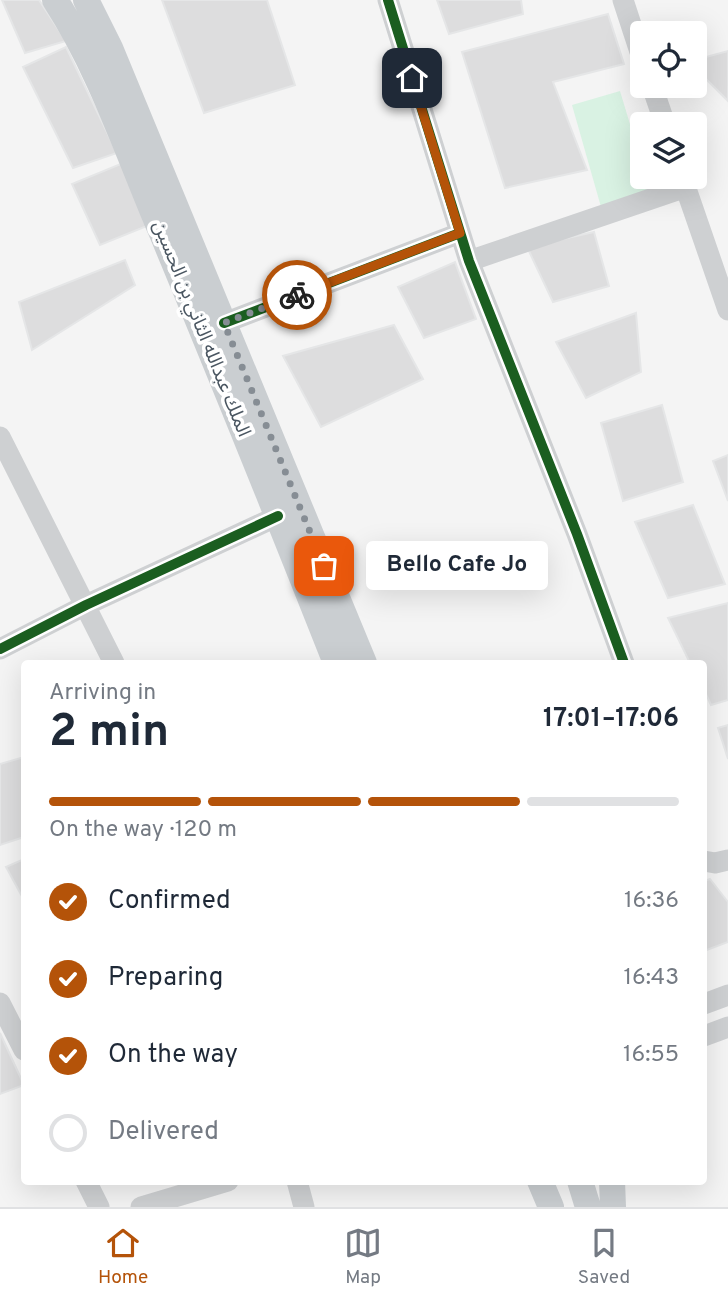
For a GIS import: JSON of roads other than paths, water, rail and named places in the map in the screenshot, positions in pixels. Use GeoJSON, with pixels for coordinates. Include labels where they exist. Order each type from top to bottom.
{"type":"FeatureCollection","features":[{"type":"Feature","properties":{"kind":"main road","name":"الملك عبدالله الثاني بن الحسين"},"geometry":{"type":"LineString","coordinates":[[55,0],[98,81],[335,660]]}},
{"type":"Feature","properties":{"kind":"main road","name":"الملك عبدالله الثاني بن الحسين"},"geometry":{"type":"LineString","coordinates":[[86,0],[110,48],[363,660]]}},
{"type":"Feature","properties":{"kind":"main road"},"geometry":{"type":"LineString","coordinates":[[542,1185],[551,1207]]}},
{"type":"Feature","properties":{"kind":"main road"},"geometry":{"type":"LineString","coordinates":[[581,1185],[588,1207]]}},
{"type":"Feature","properties":{"kind":"main road"},"geometry":{"type":"LineString","coordinates":[[612,1185],[612,1207]]}},
{"type":"Feature","properties":{"kind":"street"},"geometry":{"type":"LineString","coordinates":[[388,0],[469,261],[577,534],[623,660]]}},
{"type":"Feature","properties":{"kind":"street"},"geometry":{"type":"LineString","coordinates":[[622,0],[630,23]]}},
{"type":"Feature","properties":{"kind":"street"},"geometry":{"type":"LineString","coordinates":[[469,261],[665,189]]}},
{"type":"Feature","properties":{"kind":"street"},"geometry":{"type":"LineString","coordinates":[[686,189],[728,310]]}},
{"type":"Feature","properties":{"kind":"street"},"geometry":{"type":"LineString","coordinates":[[224,323],[460,233]]}},
{"type":"Feature","properties":{"kind":"street"},"geometry":{"type":"LineString","coordinates":[[0,437],[113,660]]}},
{"type":"Feature","properties":{"kind":"street"},"geometry":{"type":"LineString","coordinates":[[0,649],[86,605],[278,516]]}},
{"type":"Feature","properties":{"kind":"street"},"geometry":{"type":"LineString","coordinates":[[707,862],[728,860]]}},
{"type":"Feature","properties":{"kind":"street"},"geometry":{"type":"LineString","coordinates":[[707,1003],[728,995]]}},
{"type":"Feature","properties":{"kind":"street"},"geometry":{"type":"LineString","coordinates":[[0,1003],[21,1044]]}},
{"type":"Feature","properties":{"kind":"street"},"geometry":{"type":"LineString","coordinates":[[707,1035],[728,1027]]}},
{"type":"Feature","properties":{"kind":"street"},"geometry":{"type":"LineString","coordinates":[[88,1185],[99,1207]]}},
{"type":"Feature","properties":{"kind":"street"},"geometry":{"type":"LineString","coordinates":[[141,1207],[215,1185]]}},
{"type":"Feature","properties":{"kind":"street"},"geometry":{"type":"LineString","coordinates":[[299,1185],[303,1207]]}},
{"type":"Feature","properties":{"kind":"place","name":"Bello Cafe Jo"},"geometry":{"type":"Point","coordinates":[324,566]}}]}
